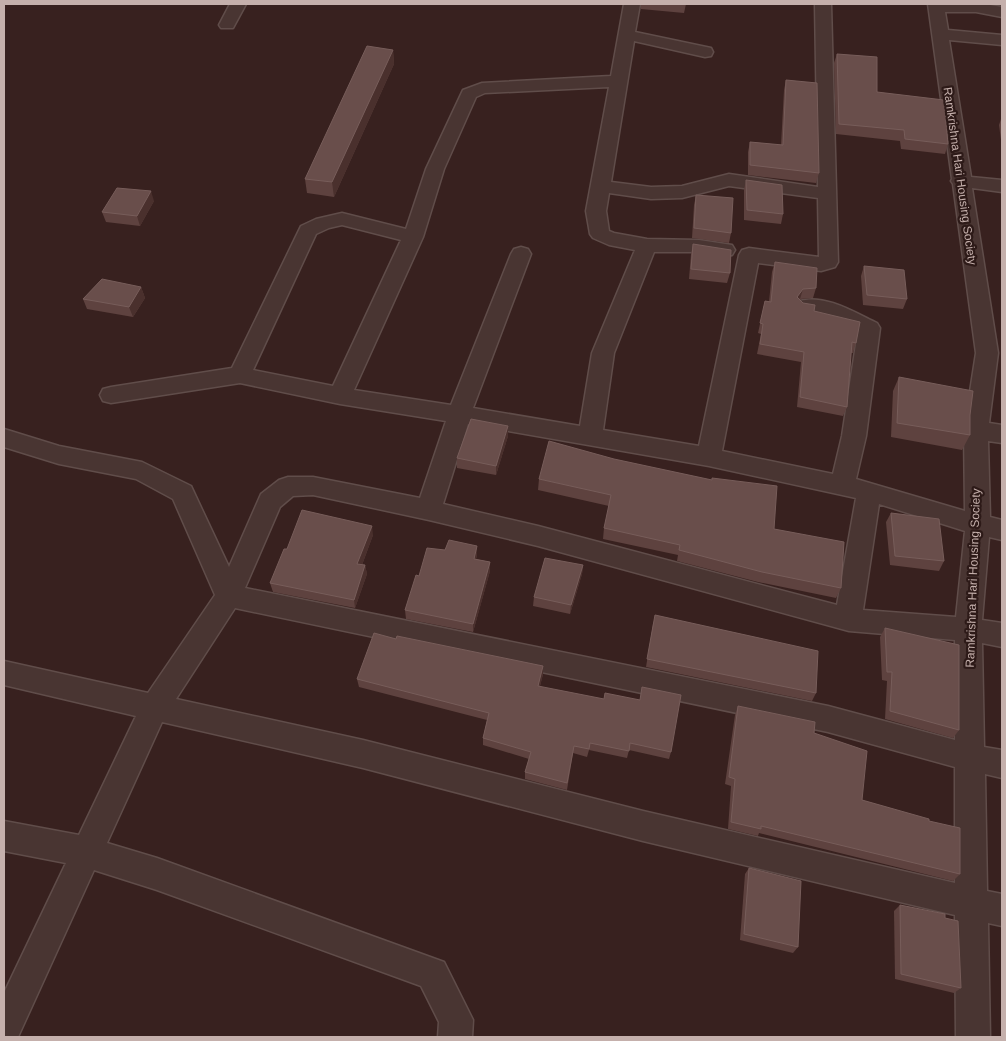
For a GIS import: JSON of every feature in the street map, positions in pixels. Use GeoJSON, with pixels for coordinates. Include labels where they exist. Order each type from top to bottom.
{"type":"FeatureCollection","features":[{"type":"Feature","properties":{"kind":"street"},"geometry":{"type":"LineString","coordinates":[[227,25],[238,4]]}},
{"type":"Feature","properties":{"kind":"street"},"geometry":{"type":"LineString","coordinates":[[632,4],[617,81],[596,211],[600,234],[609,240],[647,245],[699,246],[749,255],[821,264],[828,262],[829,258],[823,4]]}},
{"type":"Feature","properties":{"kind":"street"},"geometry":{"type":"LineString","coordinates":[[936,6],[976,7],[1002,12]]}},
{"type":"Feature","properties":{"kind":"street","name":"Ramkrishna Hari Housing Society"},"geometry":{"type":"LineString","coordinates":[[936,6],[960,181],[994,354],[976,430],[978,525],[968,629],[973,1037]]}},
{"type":"Feature","properties":{"kind":"street"},"geometry":{"type":"LineString","coordinates":[[940,34],[1002,40]]}},
{"type":"Feature","properties":{"kind":"street"},"geometry":{"type":"LineString","coordinates":[[627,35],[705,52]]}},
{"type":"Feature","properties":{"kind":"street"},"geometry":{"type":"LineString","coordinates":[[340,396],[413,237],[435,169],[469,94],[482,88],[617,81]]}},
{"type":"Feature","properties":{"kind":"street"},"geometry":{"type":"LineString","coordinates":[[600,186],[651,193],[682,192],[729,180],[828,194]]}},
{"type":"Feature","properties":{"kind":"street"},"geometry":{"type":"LineString","coordinates":[[960,181],[1002,186]]}},
{"type":"Feature","properties":{"kind":"street"},"geometry":{"type":"LineString","coordinates":[[240,375],[308,230],[323,223],[342,219],[413,237]]}},
{"type":"Feature","properties":{"kind":"street"},"geometry":{"type":"LineString","coordinates":[[590,436],[603,353],[647,245]]}},
{"type":"Feature","properties":{"kind":"street"},"geometry":{"type":"LineString","coordinates":[[429,510],[459,415],[521,254]]}},
{"type":"Feature","properties":{"kind":"street"},"geometry":{"type":"LineString","coordinates":[[709,456],[749,255]]}},
{"type":"Feature","properties":{"kind":"street"},"geometry":{"type":"LineString","coordinates":[[807,306],[834,311],[869,328],[854,436],[842,486]]}},
{"type":"Feature","properties":{"kind":"street"},"geometry":{"type":"LineString","coordinates":[[111,395],[240,375],[340,396],[709,456],[869,491],[978,525],[1002,530]]}},
{"type":"Feature","properties":{"kind":"street"},"geometry":{"type":"LineString","coordinates":[[976,430],[1002,434]]}},
{"type":"Feature","properties":{"kind":"street"},"geometry":{"type":"LineString","coordinates":[[4,438],[59,455],[142,471],[182,494],[229,596]]}},
{"type":"Feature","properties":{"kind":"street"},"geometry":{"type":"LineString","coordinates":[[4,1030],[154,706],[229,596],[270,502],[288,487],[313,486],[429,510],[538,536],[849,620],[968,629],[1002,635]]}},
{"type":"Feature","properties":{"kind":"street"},"geometry":{"type":"LineString","coordinates":[[849,620],[869,491]]}},
{"type":"Feature","properties":{"kind":"street"},"geometry":{"type":"LineString","coordinates":[[229,596],[828,719],[970,758],[1002,764]]}},
{"type":"Feature","properties":{"kind":"street"},"geometry":{"type":"LineString","coordinates":[[4,673],[363,754],[643,826],[1002,910]]}},
{"type":"Feature","properties":{"kind":"street"},"geometry":{"type":"LineString","coordinates":[[4,836],[86,852],[157,874],[432,974],[456,1020],[455,1037]]}},
{"type":"Feature","properties":{"kind":"building"},"geometry":{"type":"Polygon","coordinates":[[[367,46],[393,50],[332,182],[305,179],[367,46]]]}},
{"type":"Feature","properties":{"kind":"building"},"geometry":{"type":"Polygon","coordinates":[[[837,54],[877,57],[877,92],[944,100],[948,144],[905,139],[904,130],[839,124],[837,54]]]}},
{"type":"Feature","properties":{"kind":"building"},"geometry":{"type":"Polygon","coordinates":[[[786,80],[817,83],[819,173],[750,165],[750,142],[783,145],[786,80]]]}},
{"type":"Feature","properties":{"kind":"building"},"geometry":{"type":"Polygon","coordinates":[[[746,180],[782,185],[783,214],[747,210],[746,180]]]}},
{"type":"Feature","properties":{"kind":"building"},"geometry":{"type":"Polygon","coordinates":[[[117,188],[151,191],[137,216],[102,212],[117,188]]]}},
{"type":"Feature","properties":{"kind":"building"},"geometry":{"type":"Polygon","coordinates":[[[696,195],[733,198],[731,233],[694,228],[696,195]]]}},
{"type":"Feature","properties":{"kind":"building"},"geometry":{"type":"Polygon","coordinates":[[[693,244],[731,250],[730,273],[691,269],[693,244]]]}},
{"type":"Feature","properties":{"kind":"building"},"geometry":{"type":"Polygon","coordinates":[[[775,262],[817,268],[816,288],[803,289],[797,297],[803,303],[815,305],[814,311],[860,322],[856,343],[852,342],[847,407],[800,397],[804,352],[760,344],[763,324],[760,323],[765,301],[771,302],[775,262]]]}},
{"type":"Feature","properties":{"kind":"building"},"geometry":{"type":"Polygon","coordinates":[[[864,266],[904,270],[907,299],[867,295],[864,266]]]}},
{"type":"Feature","properties":{"kind":"building"},"geometry":{"type":"Polygon","coordinates":[[[102,279],[141,287],[129,307],[83,299],[102,279]]]}},
{"type":"Feature","properties":{"kind":"building"},"geometry":{"type":"Polygon","coordinates":[[[899,377],[973,391],[970,435],[897,423],[899,377]]]}},
{"type":"Feature","properties":{"kind":"building"},"geometry":{"type":"Polygon","coordinates":[[[471,419],[508,426],[496,466],[457,458],[471,419]]]}},
{"type":"Feature","properties":{"kind":"building"},"geometry":{"type":"Polygon","coordinates":[[[549,441],[614,459],[712,480],[712,478],[777,486],[774,529],[844,542],[841,588],[762,572],[679,550],[680,545],[604,528],[611,495],[539,479],[549,441]]]}},
{"type":"Feature","properties":{"kind":"building"},"geometry":{"type":"Polygon","coordinates":[[[302,510],[372,526],[357,564],[365,565],[354,600],[270,583],[284,549],[287,549],[302,510]]]}},
{"type":"Feature","properties":{"kind":"building"},"geometry":{"type":"Polygon","coordinates":[[[891,513],[939,519],[944,561],[895,556],[891,513]]]}},
{"type":"Feature","properties":{"kind":"building"},"geometry":{"type":"Polygon","coordinates":[[[449,540],[477,546],[474,559],[490,562],[473,624],[405,610],[416,575],[419,576],[427,548],[445,550],[449,540]]]}},
{"type":"Feature","properties":{"kind":"building"},"geometry":{"type":"Polygon","coordinates":[[[545,558],[583,565],[571,605],[534,597],[545,558]]]}},
{"type":"Feature","properties":{"kind":"building"},"geometry":{"type":"Polygon","coordinates":[[[655,615],[818,651],[816,693],[647,659],[655,615]]]}},
{"type":"Feature","properties":{"kind":"building"},"geometry":{"type":"Polygon","coordinates":[[[885,628],[959,645],[959,730],[890,711],[892,672],[887,672],[885,628]]]}},
{"type":"Feature","properties":{"kind":"building"},"geometry":{"type":"Polygon","coordinates":[[[374,633],[396,639],[397,636],[543,666],[538,686],[604,699],[605,693],[640,700],[642,687],[681,695],[671,752],[630,743],[629,751],[590,743],[589,749],[574,746],[567,783],[525,772],[531,752],[483,738],[489,713],[357,679],[374,633]]]}},
{"type":"Feature","properties":{"kind":"building"},"geometry":{"type":"Polygon","coordinates":[[[738,706],[815,722],[814,733],[867,751],[862,800],[929,819],[929,821],[960,828],[960,874],[761,826],[761,829],[731,822],[735,779],[729,777],[738,706]]]}},
{"type":"Feature","properties":{"kind":"building"},"geometry":{"type":"Polygon","coordinates":[[[749,868],[801,881],[798,947],[744,934],[749,868]]]}},
{"type":"Feature","properties":{"kind":"building"},"geometry":{"type":"Polygon","coordinates":[[[900,905],[945,914],[945,918],[958,921],[961,988],[901,974],[900,905]]]}}]}
